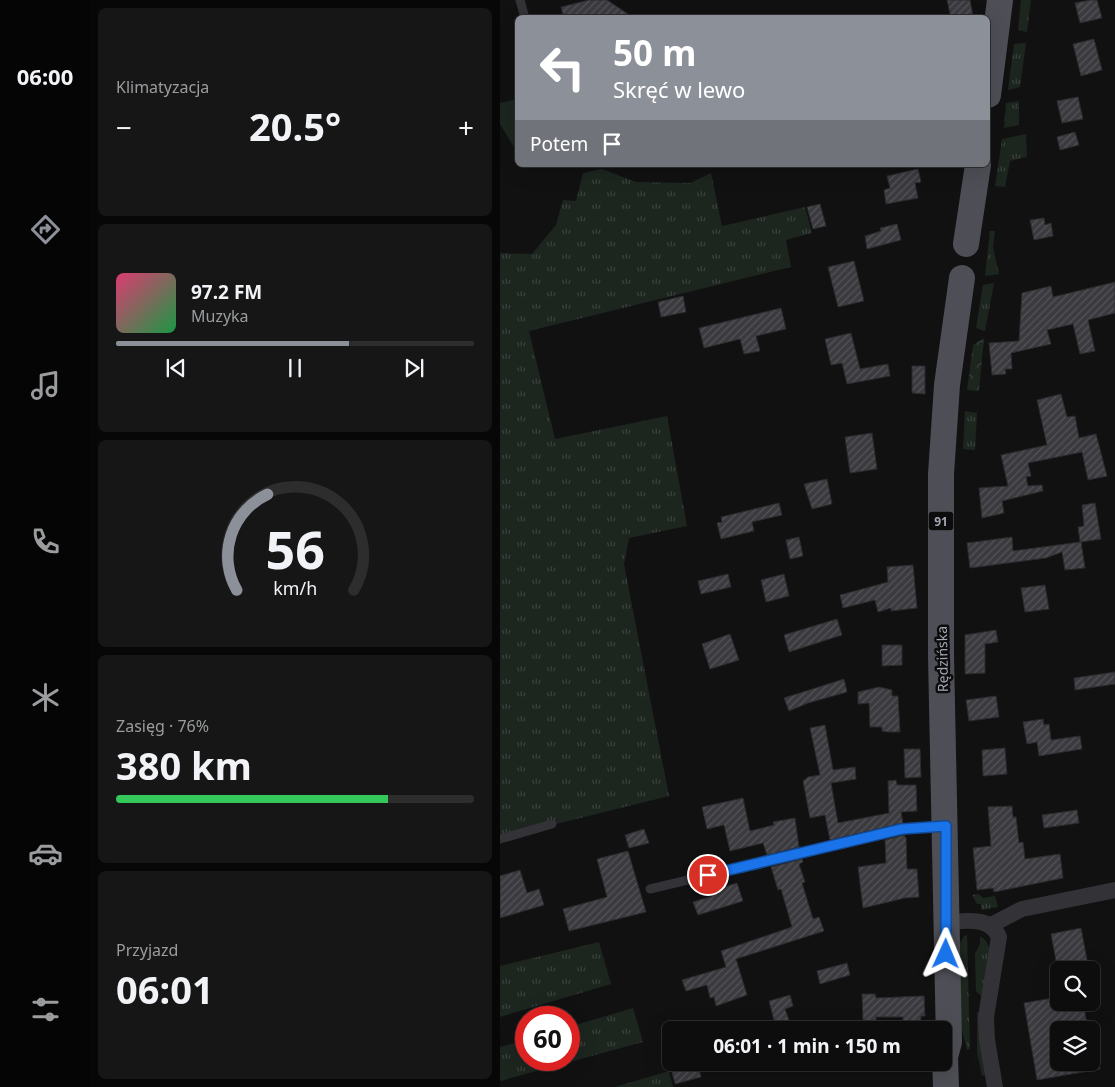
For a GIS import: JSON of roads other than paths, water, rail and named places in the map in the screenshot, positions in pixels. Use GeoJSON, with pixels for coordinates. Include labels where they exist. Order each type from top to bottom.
{"type":"FeatureCollection","features":[{"type":"Feature","properties":{"kind":"main road"},"geometry":{"type":"LineString","coordinates":[[990,57],[991,38],[1000,0]]}},
{"type":"Feature","properties":{"kind":"main road","name":"Rędzińska"},"geometry":{"type":"LineString","coordinates":[[948,1021],[946,826],[941,656],[941,474],[947,385],[962,278],[972,269],[974,256],[966,244],[978,167]]}},
{"type":"Feature","properties":{"kind":"main road","name":"Rędzińska"},"geometry":{"type":"LineString","coordinates":[[952,1048],[956,1056],[959,1087]]}},
{"type":"Feature","properties":{"kind":"main road","name":"Rędzińska"},"geometry":{"type":"LineString","coordinates":[[945,1071],[946,1087]]}},
{"type":"Feature","properties":{"kind":"street"},"geometry":{"type":"LineString","coordinates":[[991,925],[1022,909],[1115,890]]}},
{"type":"Feature","properties":{"kind":"street"},"geometry":{"type":"LineString","coordinates":[[946,922],[983,921],[991,925],[999,937],[1000,946],[986,1017],[987,1040],[995,1087]]}},
{"type":"Feature","properties":{"kind":"lane"},"geometry":{"type":"LineString","coordinates":[[520,0],[524,15]]}},
{"type":"Feature","properties":{"kind":"lane"},"geometry":{"type":"LineString","coordinates":[[500,839],[552,824]]}},
{"type":"Feature","properties":{"kind":"lane"},"geometry":{"type":"LineString","coordinates":[[650,889],[902,829],[946,826]]}}]}
